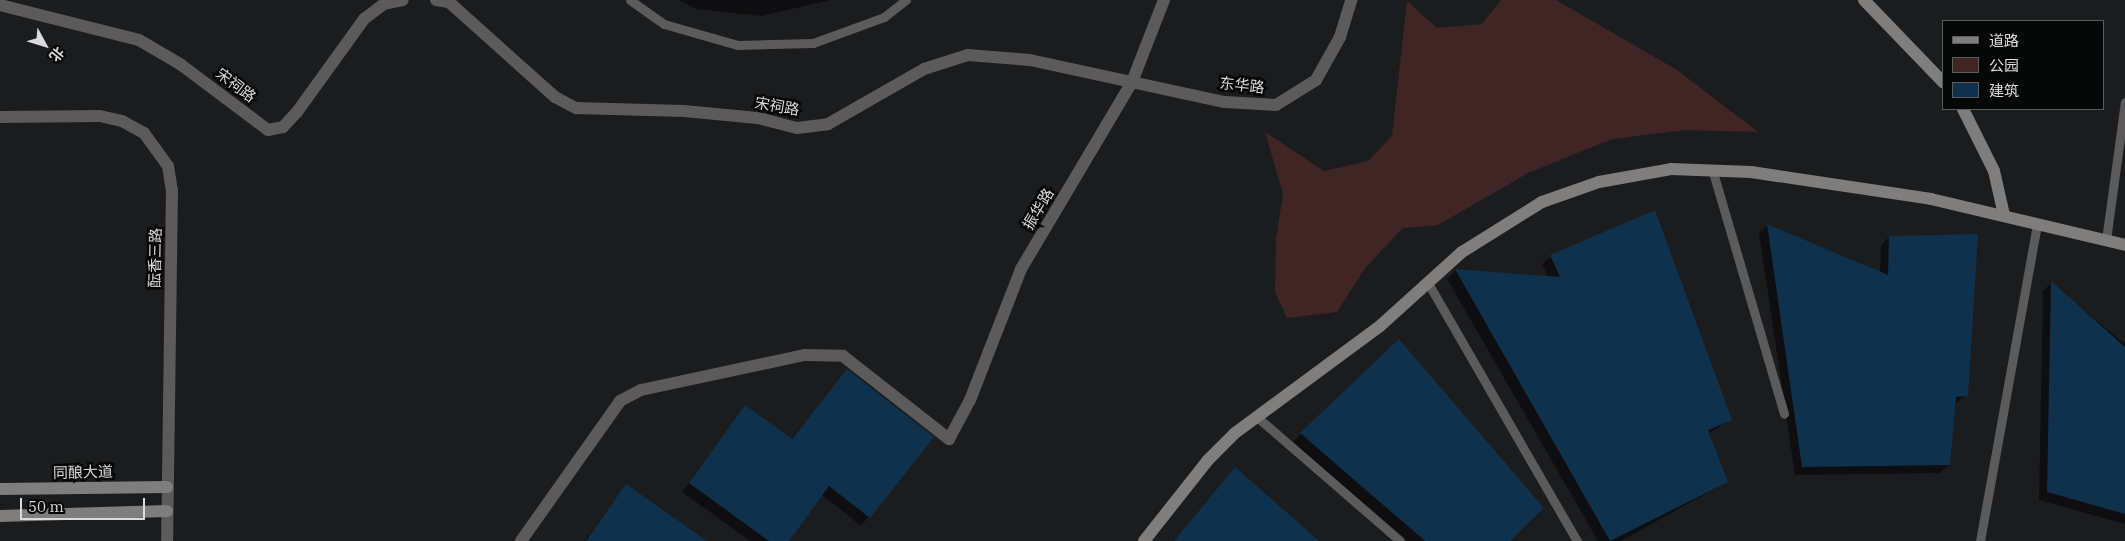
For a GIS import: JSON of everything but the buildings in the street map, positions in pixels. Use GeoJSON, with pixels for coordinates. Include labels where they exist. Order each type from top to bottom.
{"type":"FeatureCollection","features":[{"type":"Feature","properties":{"kind":"street","name":"宋祠路"},"geometry":{"type":"LineString","coordinates":[[0,5],[139,40],[180,64],[268,130],[283,128],[364,19],[384,4],[403,0]]}},
{"type":"Feature","properties":{"kind":"street","name":"宋祠路"},"geometry":{"type":"LineString","coordinates":[[436,0],[449,2],[555,97],[576,108],[684,111],[758,118],[797,128],[828,124],[924,69],[968,55],[1030,60],[1132,82]]}},
{"type":"Feature","properties":{"kind":"street","name":"振华路"},"geometry":{"type":"LineString","coordinates":[[521,541],[620,401],[641,390],[804,355],[843,356],[948,439],[970,400],[1021,269],[1132,82],[1164,0]]}},
{"type":"Feature","properties":{"kind":"street","name":"东华路"},"geometry":{"type":"LineString","coordinates":[[1132,82],[1225,102],[1276,105],[1316,80],[1340,37],[1351,0]]}},
{"type":"Feature","properties":{"kind":"street"},"geometry":{"type":"LineString","coordinates":[[1864,0],[1942,81]]}},
{"type":"Feature","properties":{"kind":"street"},"geometry":{"type":"LineString","coordinates":[[1964,110],[1994,170],[2004,215]]}},
{"type":"Feature","properties":{"kind":"street","name":"酝香三路"},"geometry":{"type":"LineString","coordinates":[[0,117],[100,116],[122,121],[144,133],[168,166],[172,190],[167,541]]}},
{"type":"Feature","properties":{"kind":"street"},"geometry":{"type":"LineString","coordinates":[[1144,541],[1208,460],[1258,417],[1333,362],[1428,283],[1462,252],[1542,202],[1643,173],[1712,170],[1922,197],[2125,245]]}},
{"type":"Feature","properties":{"kind":"street","name":"同酿大道"},"geometry":{"type":"LineString","coordinates":[[0,489],[167,487]]}},
{"type":"Feature","properties":{"kind":"street"},"geometry":{"type":"LineString","coordinates":[[0,516],[167,511]]}},
{"type":"Feature","properties":{"kind":"lane"},"geometry":{"type":"LineString","coordinates":[[630,0],[664,24],[737,45],[813,43],[884,17],[906,0]]}},
{"type":"Feature","properties":{"kind":"lane"},"geometry":{"type":"LineString","coordinates":[[2106,240],[2121,166],[2125,102]]}},
{"type":"Feature","properties":{"kind":"lane"},"geometry":{"type":"LineString","coordinates":[[1712,170],[1784,414]]}},
{"type":"Feature","properties":{"kind":"lane"},"geometry":{"type":"LineString","coordinates":[[1980,541],[2037,223]]}},
{"type":"Feature","properties":{"kind":"lane"},"geometry":{"type":"LineString","coordinates":[[1428,283],[1577,541]]}},
{"type":"Feature","properties":{"kind":"lane"},"geometry":{"type":"LineString","coordinates":[[1258,417],[1400,541]]}},
{"type":"Feature","properties":{"kind":"green space"},"geometry":{"type":"Polygon","coordinates":[[[1501,0],[1556,0],[1677,70],[1758,132],[1685,130],[1612,139],[1528,173],[1438,225],[1403,228],[1365,268],[1337,312],[1287,318],[1275,292],[1276,239],[1283,194],[1265,132],[1324,171],[1368,161],[1392,136],[1407,1],[1437,28],[1482,24],[1501,0]]]}}]}
